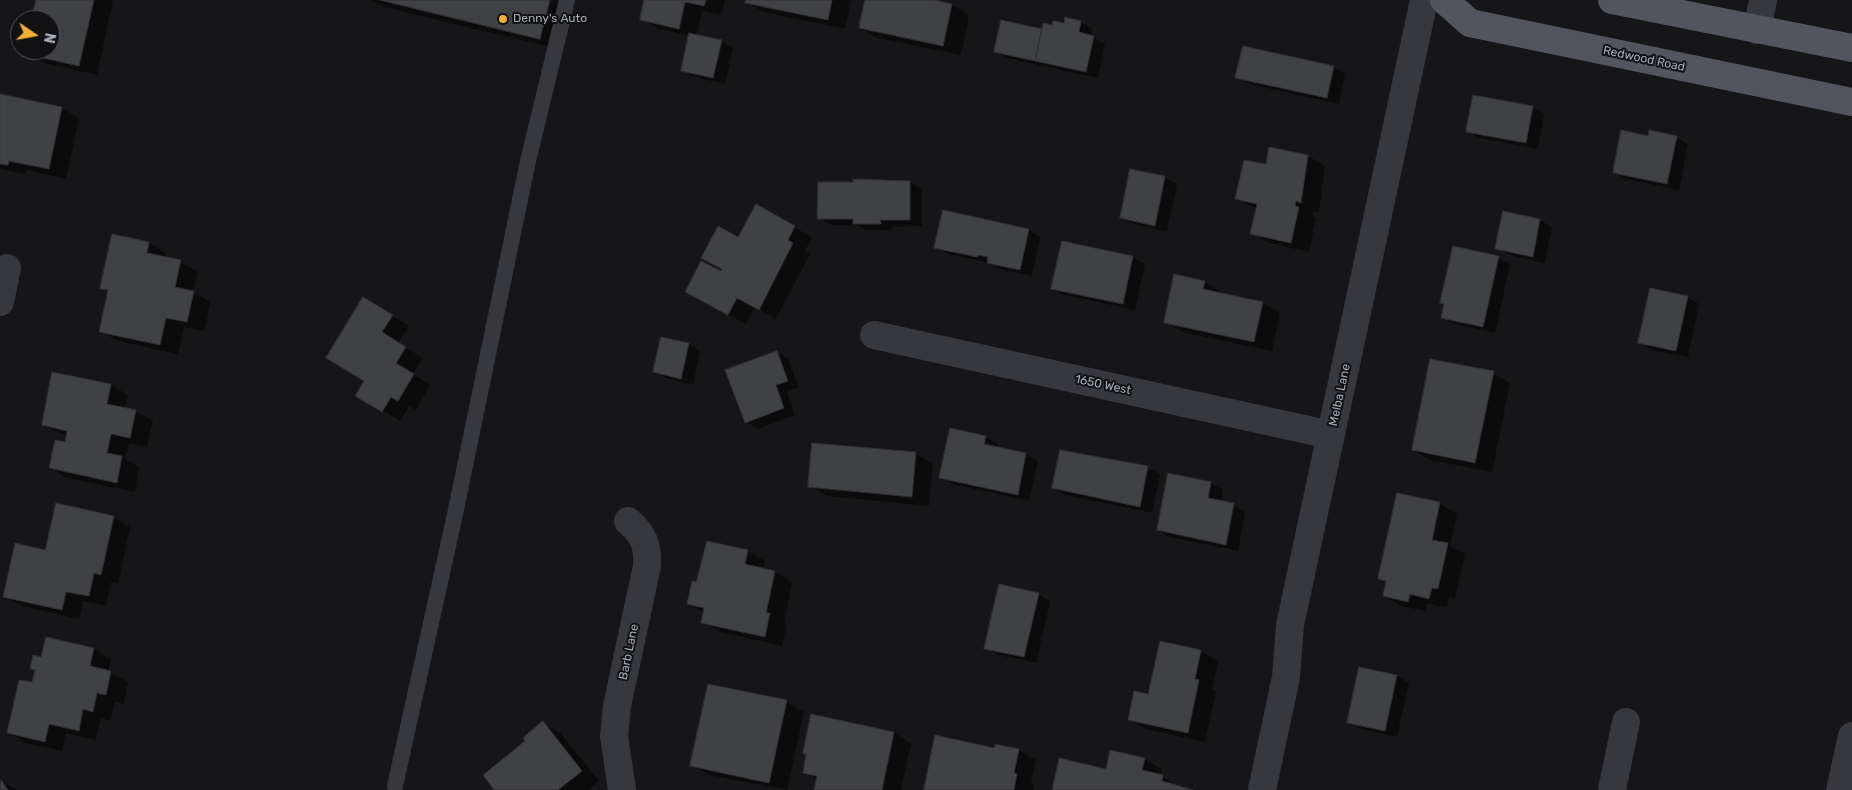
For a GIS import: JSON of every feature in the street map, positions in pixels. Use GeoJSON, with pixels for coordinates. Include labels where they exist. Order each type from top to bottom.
{"type":"FeatureCollection","features":[{"type":"Feature","properties":{"kind":"main road","name":"Redwood Road"},"geometry":{"type":"LineString","coordinates":[[1444,0],[1470,22],[1852,102]]}},
{"type":"Feature","properties":{"kind":"main road"},"geometry":{"type":"LineString","coordinates":[[1612,0],[1852,48]]}},
{"type":"Feature","properties":{"kind":"street","name":"Melba Lane"},"geometry":{"type":"LineString","coordinates":[[1262,790],[1286,677],[1290,625],[1424,0]]}},
{"type":"Feature","properties":{"kind":"street"},"geometry":{"type":"LineString","coordinates":[[1757,30],[1763,0]]}},
{"type":"Feature","properties":{"kind":"street"},"geometry":{"type":"LineString","coordinates":[[0,302],[7,268]]}},
{"type":"Feature","properties":{"kind":"street","name":"1650 West"},"geometry":{"type":"LineString","coordinates":[[874,335],[1331,435]]}},
{"type":"Feature","properties":{"kind":"street","name":"Barb Lane"},"geometry":{"type":"LineString","coordinates":[[622,790],[614,736],[617,706],[648,560],[646,540],[628,521]]}},
{"type":"Feature","properties":{"kind":"street"},"geometry":{"type":"LineString","coordinates":[[1612,790],[1626,722]]}},
{"type":"Feature","properties":{"kind":"street"},"geometry":{"type":"LineString","coordinates":[[1840,790],[1852,736]]}},
{"type":"Feature","properties":{"kind":"lane"},"geometry":{"type":"LineString","coordinates":[[395,786],[454,519],[528,161],[568,0]]}},
{"type":"Feature","properties":{"kind":"building"},"geometry":{"type":"Polygon","coordinates":[[[36,0],[94,0],[79,66],[52,60],[60,60],[60,10],[34,10],[36,0]]]}},
{"type":"Feature","properties":{"kind":"building","name":"Denny's Auto"},"geometry":{"type":"Polygon","coordinates":[[[380,0],[550,0],[540,39],[380,0]]]}},
{"type":"Feature","properties":{"kind":"building"},"geometry":{"type":"Polygon","coordinates":[[[644,0],[706,0],[704,6],[685,2],[679,29],[640,20],[644,0]]]}},
{"type":"Feature","properties":{"kind":"building"},"geometry":{"type":"Polygon","coordinates":[[[746,0],[832,0],[828,20],[745,3],[746,0]]]}},
{"type":"Feature","properties":{"kind":"building"},"geometry":{"type":"Polygon","coordinates":[[[865,0],[934,0],[952,4],[943,46],[859,28],[865,0]]]}},
{"type":"Feature","properties":{"kind":"building"},"geometry":{"type":"Polygon","coordinates":[[[1065,17],[1081,21],[1079,32],[1094,36],[1086,72],[1035,61],[1043,23],[1052,25],[1053,21],[1064,23],[1065,17]]]}},
{"type":"Feature","properties":{"kind":"building"},"geometry":{"type":"Polygon","coordinates":[[[1001,20],[1042,29],[1035,61],[994,52],[1001,20]]]}},
{"type":"Feature","properties":{"kind":"building"},"geometry":{"type":"Polygon","coordinates":[[[689,33],[722,40],[713,78],[681,71],[689,33]]]}},
{"type":"Feature","properties":{"kind":"building"},"geometry":{"type":"Polygon","coordinates":[[[1243,46],[1334,66],[1327,98],[1235,78],[1243,46]]]}},
{"type":"Feature","properties":{"kind":"building"},"geometry":{"type":"Polygon","coordinates":[[[0,94],[62,107],[49,169],[9,161],[8,165],[0,164],[0,94]]]}},
{"type":"Feature","properties":{"kind":"building"},"geometry":{"type":"Polygon","coordinates":[[[1473,95],[1533,106],[1526,143],[1466,132],[1473,95]]]}},
{"type":"Feature","properties":{"kind":"building"},"geometry":{"type":"Polygon","coordinates":[[[1621,130],[1648,136],[1649,130],[1677,136],[1667,184],[1613,173],[1621,130]]]}},
{"type":"Feature","properties":{"kind":"building"},"geometry":{"type":"Polygon","coordinates":[[[1269,147],[1308,155],[1301,203],[1296,201],[1295,206],[1299,207],[1291,243],[1250,234],[1257,204],[1235,199],[1244,160],[1266,164],[1269,147]]]}},
{"type":"Feature","properties":{"kind":"building"},"geometry":{"type":"Polygon","coordinates":[[[1130,169],[1165,176],[1155,226],[1120,218],[1130,169]]]}},
{"type":"Feature","properties":{"kind":"building"},"geometry":{"type":"Polygon","coordinates":[[[853,179],[910,181],[910,220],[880,220],[881,224],[853,224],[853,219],[817,219],[818,182],[853,182],[853,179]]]}},
{"type":"Feature","properties":{"kind":"building"},"geometry":{"type":"Polygon","coordinates":[[[756,204],[795,226],[788,240],[793,243],[759,310],[737,298],[728,315],[685,292],[701,261],[721,271],[722,269],[701,258],[718,226],[738,237],[756,204]]]}},
{"type":"Feature","properties":{"kind":"building"},"geometry":{"type":"Polygon","coordinates":[[[943,210],[1029,229],[1020,270],[987,263],[988,257],[978,255],[977,257],[934,248],[943,210]]]}},
{"type":"Feature","properties":{"kind":"building"},"geometry":{"type":"Polygon","coordinates":[[[1503,211],[1540,219],[1533,257],[1495,249],[1503,211]]]}},
{"type":"Feature","properties":{"kind":"building"},"geometry":{"type":"Polygon","coordinates":[[[112,234],[149,242],[147,253],[181,260],[175,287],[194,291],[187,322],[166,318],[160,345],[99,332],[108,290],[100,289],[112,234]]]}},
{"type":"Feature","properties":{"kind":"building"},"geometry":{"type":"Polygon","coordinates":[[[1062,241],[1133,256],[1123,304],[1051,289],[1062,241]]]}},
{"type":"Feature","properties":{"kind":"building"},"geometry":{"type":"Polygon","coordinates":[[[1453,246],[1499,256],[1483,327],[1441,318],[1444,304],[1440,303],[1453,246]]]}},
{"type":"Feature","properties":{"kind":"building"},"geometry":{"type":"Polygon","coordinates":[[[1174,274],[1205,281],[1203,289],[1263,302],[1254,342],[1164,323],[1174,274]]]}},
{"type":"Feature","properties":{"kind":"building"},"geometry":{"type":"Polygon","coordinates":[[[1650,288],[1688,296],[1676,351],[1638,343],[1650,288]]]}},
{"type":"Feature","properties":{"kind":"building"},"geometry":{"type":"Polygon","coordinates":[[[363,297],[393,315],[382,332],[406,347],[396,363],[414,374],[398,401],[391,397],[382,412],[355,396],[364,381],[326,358],[363,297]]]}},
{"type":"Feature","properties":{"kind":"building"},"geometry":{"type":"Polygon","coordinates":[[[661,337],[689,343],[681,379],[653,372],[661,337]]]}},
{"type":"Feature","properties":{"kind":"building"},"geometry":{"type":"Polygon","coordinates":[[[777,351],[788,381],[776,385],[784,408],[745,423],[725,370],[777,351]]]}},
{"type":"Feature","properties":{"kind":"building"},"geometry":{"type":"Polygon","coordinates":[[[1430,359],[1494,371],[1475,463],[1412,450],[1430,359]]]}},
{"type":"Feature","properties":{"kind":"building"},"geometry":{"type":"Polygon","coordinates":[[[52,372],[111,384],[107,404],[136,410],[130,438],[111,434],[107,453],[122,456],[117,483],[49,468],[55,440],[65,442],[67,431],[42,425],[52,372]]]}},
{"type":"Feature","properties":{"kind":"building"},"geometry":{"type":"Polygon","coordinates":[[[950,428],[986,436],[984,444],[1026,453],[1018,495],[939,478],[950,428]]]}},
{"type":"Feature","properties":{"kind":"building"},"geometry":{"type":"Polygon","coordinates":[[[812,443],[916,452],[912,497],[808,487],[812,443]]]}},
{"type":"Feature","properties":{"kind":"building"},"geometry":{"type":"Polygon","coordinates":[[[1060,450],[1148,466],[1140,507],[1052,488],[1060,450]]]}},
{"type":"Feature","properties":{"kind":"building"},"geometry":{"type":"Polygon","coordinates":[[[1168,473],[1211,482],[1208,498],[1234,503],[1226,545],[1157,530],[1168,473]]]}},
{"type":"Feature","properties":{"kind":"building"},"geometry":{"type":"Polygon","coordinates":[[[1397,493],[1440,502],[1432,540],[1448,543],[1438,589],[1432,588],[1429,599],[1410,594],[1408,602],[1383,596],[1386,581],[1378,579],[1397,493]]]}},
{"type":"Feature","properties":{"kind":"building"},"geometry":{"type":"Polygon","coordinates":[[[56,503],[114,516],[101,575],[94,573],[89,596],[66,592],[62,610],[3,597],[15,543],[45,550],[56,503]]]}},
{"type":"Feature","properties":{"kind":"building"},"geometry":{"type":"Polygon","coordinates":[[[707,541],[748,550],[745,564],[775,571],[766,613],[770,613],[765,637],[701,623],[704,608],[687,604],[692,581],[696,582],[707,541]]]}},
{"type":"Feature","properties":{"kind":"building"},"geometry":{"type":"Polygon","coordinates":[[[999,584],[1039,593],[1024,657],[984,649],[999,584]]]}},
{"type":"Feature","properties":{"kind":"building"},"geometry":{"type":"Polygon","coordinates":[[[46,637],[94,648],[90,666],[111,671],[106,695],[97,693],[93,712],[83,709],[79,731],[49,724],[45,742],[7,733],[19,680],[32,682],[35,670],[30,669],[33,655],[41,657],[46,637]]]}},
{"type":"Feature","properties":{"kind":"building"},"geometry":{"type":"Polygon","coordinates":[[[1160,641],[1201,650],[1195,679],[1199,680],[1188,733],[1128,720],[1134,691],[1148,694],[1160,641]]]}},
{"type":"Feature","properties":{"kind":"building"},"geometry":{"type":"Polygon","coordinates":[[[1359,667],[1397,675],[1385,731],[1347,723],[1359,667]]]}},
{"type":"Feature","properties":{"kind":"building"},"geometry":{"type":"Polygon","coordinates":[[[708,684],[787,700],[769,783],[690,766],[708,684]]]}},
{"type":"Feature","properties":{"kind":"building"},"geometry":{"type":"Polygon","coordinates":[[[811,714],[894,732],[882,790],[814,790],[817,776],[803,773],[806,754],[803,754],[811,714]]]}},
{"type":"Feature","properties":{"kind":"building"},"geometry":{"type":"Polygon","coordinates":[[[543,721],[582,771],[558,790],[494,790],[483,775],[525,741],[523,738],[543,721]]]}},
{"type":"Feature","properties":{"kind":"building"},"geometry":{"type":"Polygon","coordinates":[[[935,735],[994,748],[995,744],[1019,749],[1014,773],[1017,774],[1014,790],[924,790],[935,735]]]}},
{"type":"Feature","properties":{"kind":"building"},"geometry":{"type":"Polygon","coordinates":[[[1110,750],[1145,758],[1142,770],[1163,775],[1162,781],[1193,790],[1052,790],[1059,758],[1106,769],[1110,750]]]}},
{"type":"Feature","properties":{"kind":"building"},"geometry":{"type":"Polygon","coordinates":[[[1,780],[8,790],[0,790],[1,780]]]}},
{"type":"Feature","properties":{"kind":"place","name":"Denny's Auto"},"geometry":{"type":"Point","coordinates":[503,19]}}]}
